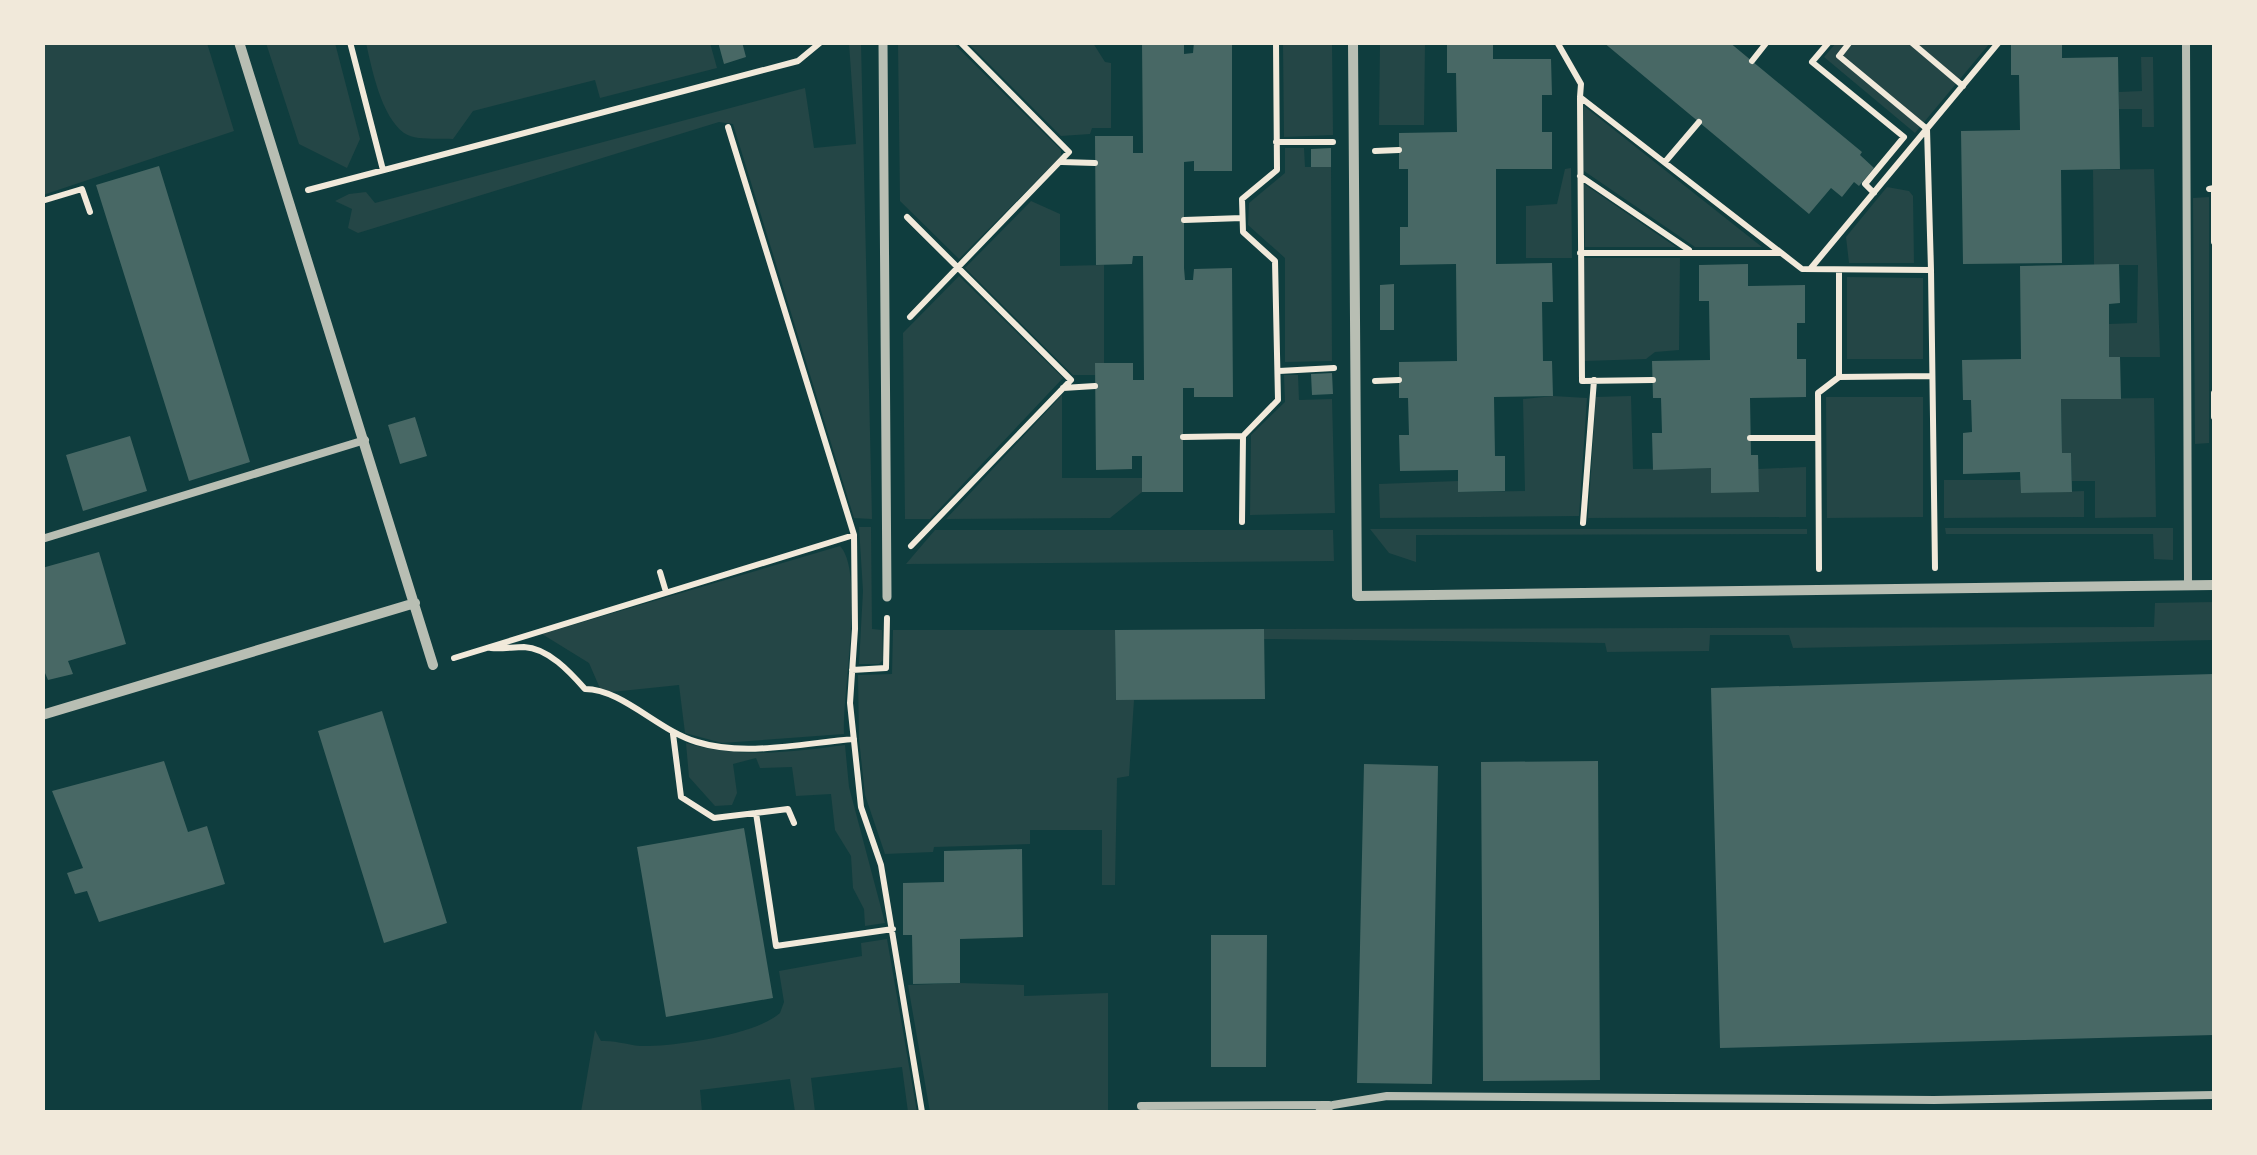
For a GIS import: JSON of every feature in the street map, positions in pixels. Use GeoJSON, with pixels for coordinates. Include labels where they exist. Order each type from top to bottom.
{"type":"FeatureCollection","features":[{"type":"Feature","properties":{"kind":"street"},"geometry":{"type":"LineString","coordinates":[[239,42],[433,665]]}},
{"type":"Feature","properties":{"kind":"street"},"geometry":{"type":"LineString","coordinates":[[883,42],[887,597]]}},
{"type":"Feature","properties":{"kind":"street"},"geometry":{"type":"LineString","coordinates":[[1354,42],[1357,596],[2214,585]]}},
{"type":"Feature","properties":{"kind":"street"},"geometry":{"type":"LineString","coordinates":[[42,716],[415,603]]}},
{"type":"Feature","properties":{"kind":"lane"},"geometry":{"type":"LineString","coordinates":[[2186,42],[2188,585]]}},
{"type":"Feature","properties":{"kind":"lane"},"geometry":{"type":"LineString","coordinates":[[42,539],[365,440]]}},
{"type":"Feature","properties":{"kind":"lane"},"geometry":{"type":"LineString","coordinates":[[1141,1106],[1333,1105],[1387,1096],[1934,1100],[2214,1095]]}},
{"type":"Feature","properties":{"kind":"lane"},"geometry":{"type":"LineString","coordinates":[[1636,1112],[1637,1098]]}},
{"type":"Feature","properties":{"kind":"lane"},"geometry":{"type":"LineString","coordinates":[[1934,1100],[1934,1112]]}},
{"type":"Feature","properties":{"kind":"lane"},"geometry":{"type":"LineString","coordinates":[[1319,1112],[1333,1105]]}},
{"type":"Feature","properties":{"kind":"path"},"geometry":{"type":"LineString","coordinates":[[350,42],[383,170]]}},
{"type":"Feature","properties":{"kind":"path"},"geometry":{"type":"LineString","coordinates":[[287,196],[798,61],[821,42]]}},
{"type":"Feature","properties":{"kind":"path"},"geometry":{"type":"LineString","coordinates":[[886,342],[1069,152],[960,42]]}},
{"type":"Feature","properties":{"kind":"path"},"geometry":{"type":"LineString","coordinates":[[1242,522],[1243,436],[1278,400],[1275,261],[1243,232],[1242,218],[1242,198],[1277,170],[1276,42]]}},
{"type":"Feature","properties":{"kind":"path"},"geometry":{"type":"LineString","coordinates":[[1557,42],[1580,84],[1582,381],[1653,380]]}},
{"type":"Feature","properties":{"kind":"path"},"geometry":{"type":"LineString","coordinates":[[1752,61],[1767,42]]}},
{"type":"Feature","properties":{"kind":"path"},"geometry":{"type":"LineString","coordinates":[[1829,42],[1812,62],[1904,136],[1864,184],[1874,193]]}},
{"type":"Feature","properties":{"kind":"path"},"geometry":{"type":"LineString","coordinates":[[1850,42],[1839,56],[1927,129],[1935,588]]}},
{"type":"Feature","properties":{"kind":"path"},"geometry":{"type":"LineString","coordinates":[[1910,42],[1963,86]]}},
{"type":"Feature","properties":{"kind":"path"},"geometry":{"type":"LineString","coordinates":[[1810,270],[2000,42]]}},
{"type":"Feature","properties":{"kind":"path"},"geometry":{"type":"LineString","coordinates":[[1580,97],[1802,269],[1931,270]]}},
{"type":"Feature","properties":{"kind":"path"},"geometry":{"type":"LineString","coordinates":[[1664,162],[1699,122]]}},
{"type":"Feature","properties":{"kind":"path"},"geometry":{"type":"LineString","coordinates":[[728,128],[854,535],[856,582],[850,703],[861,807],[880,865],[922,1112]]}},
{"type":"Feature","properties":{"kind":"path"},"geometry":{"type":"LineString","coordinates":[[1276,142],[1354,142]]}},
{"type":"Feature","properties":{"kind":"path"},"geometry":{"type":"LineString","coordinates":[[1059,162],[1095,164]]}},
{"type":"Feature","properties":{"kind":"path"},"geometry":{"type":"LineString","coordinates":[[1579,175],[1692,252]]}},
{"type":"Feature","properties":{"kind":"path"},"geometry":{"type":"LineString","coordinates":[[42,201],[82,189],[90,212]]}},
{"type":"Feature","properties":{"kind":"path"},"geometry":{"type":"LineString","coordinates":[[884,195],[1071,380],[887,570]]}},
{"type":"Feature","properties":{"kind":"path"},"geometry":{"type":"LineString","coordinates":[[2214,197],[2214,242]]}},
{"type":"Feature","properties":{"kind":"path"},"geometry":{"type":"LineString","coordinates":[[1184,220],[1242,218]]}},
{"type":"Feature","properties":{"kind":"path"},"geometry":{"type":"LineString","coordinates":[[1580,253],[1781,253]]}},
{"type":"Feature","properties":{"kind":"path"},"geometry":{"type":"LineString","coordinates":[[1839,270],[1839,377]]}},
{"type":"Feature","properties":{"kind":"path"},"geometry":{"type":"LineString","coordinates":[[1278,371],[1355,367]]}},
{"type":"Feature","properties":{"kind":"path"},"geometry":{"type":"LineString","coordinates":[[1821,590],[1818,393],[1839,377],[1932,376]]}},
{"type":"Feature","properties":{"kind":"path"},"geometry":{"type":"LineString","coordinates":[[1582,524],[1594,380]]}},
{"type":"Feature","properties":{"kind":"path"},"geometry":{"type":"LineString","coordinates":[[1063,388],[1095,386]]}},
{"type":"Feature","properties":{"kind":"path"},"geometry":{"type":"LineString","coordinates":[[1183,437],[1243,436]]}},
{"type":"Feature","properties":{"kind":"path"},"geometry":{"type":"LineString","coordinates":[[1750,438],[1818,438]]}},
{"type":"Feature","properties":{"kind":"path"},"geometry":{"type":"LineString","coordinates":[[433,665],[854,535]]}},
{"type":"Feature","properties":{"kind":"path"},"geometry":{"type":"LineString","coordinates":[[660,572],[666,592]]}},
{"type":"Feature","properties":{"kind":"path"},"geometry":{"type":"LineString","coordinates":[[852,670],[886,668],[887,597]]}},
{"type":"Feature","properties":{"kind":"path"},"geometry":{"type":"LineString","coordinates":[[484,648],[524,647],[540,652],[585,688],[604,689],[673,733],[726,749],[854,740]]}},
{"type":"Feature","properties":{"kind":"path"},"geometry":{"type":"LineString","coordinates":[[673,733],[682,798],[714,818],[788,809],[794,823]]}},
{"type":"Feature","properties":{"kind":"path"},"geometry":{"type":"LineString","coordinates":[[756,813],[776,946],[892,929]]}},
{"type":"Feature","properties":{"kind":"shaded area"},"geometry":{"type":"Polygon","coordinates":[[[43,42],[207,43],[234,131],[43,195],[43,42]]]}},
{"type":"Feature","properties":{"kind":"shaded area"},"geometry":{"type":"Polygon","coordinates":[[[266,43],[335,43],[360,139],[347,168],[299,144],[266,43]]]}},
{"type":"Feature","properties":{"kind":"shaded area"},"geometry":{"type":"Polygon","coordinates":[[[366,43],[710,43],[717,68],[600,98],[595,80],[473,111],[453,139],[421,138],[404,133],[389,115],[366,43]]]}},
{"type":"Feature","properties":{"kind":"shaded area"},"geometry":{"type":"Polygon","coordinates":[[[849,43],[861,43],[872,519],[854,518],[733,124],[719,122],[358,233],[348,228],[352,209],[335,201],[366,192],[375,203],[805,88],[814,148],[856,144],[849,43]]]}},
{"type":"Feature","properties":{"kind":"shaded area"},"geometry":{"type":"Polygon","coordinates":[[[898,43],[953,43],[1061,150],[1061,156],[959,259],[900,201],[898,43]]]}},
{"type":"Feature","properties":{"kind":"shaded area"},"geometry":{"type":"Polygon","coordinates":[[[968,43],[1093,43],[1105,62],[1111,63],[1111,128],[1092,128],[1090,134],[1061,136],[968,43]]]}},
{"type":"Feature","properties":{"kind":"shaded area"},"geometry":{"type":"Polygon","coordinates":[[[1283,43],[1332,43],[1333,135],[1284,137],[1283,43]]]}},
{"type":"Feature","properties":{"kind":"shaded area"},"geometry":{"type":"Polygon","coordinates":[[[1380,43],[1425,43],[1424,125],[1379,125],[1380,43]]]}},
{"type":"Feature","properties":{"kind":"shaded area"},"geometry":{"type":"Polygon","coordinates":[[[1836,43],[1990,43],[1915,133],[1824,57],[1836,43]]]}},
{"type":"Feature","properties":{"kind":"shaded area"},"geometry":{"type":"Polygon","coordinates":[[[2141,57],[2153,57],[2154,127],[2142,127],[2142,109],[2119,109],[2119,92],[2142,91],[2141,57]]]}},
{"type":"Feature","properties":{"kind":"shaded area"},"geometry":{"type":"Polygon","coordinates":[[[1584,106],[1762,247],[1695,247],[1584,171],[1584,106]]]}},
{"type":"Feature","properties":{"kind":"shaded area"},"geometry":{"type":"Polygon","coordinates":[[[1285,148],[1304,148],[1305,167],[1331,167],[1332,361],[1285,362],[1285,258],[1248,225],[1249,203],[1285,173],[1285,148]]]}},
{"type":"Feature","properties":{"kind":"shaded area"},"geometry":{"type":"Polygon","coordinates":[[[1571,168],[1572,258],[1526,258],[1526,206],[1557,204],[1565,169],[1571,168]]]}},
{"type":"Feature","properties":{"kind":"shaded area"},"geometry":{"type":"Polygon","coordinates":[[[2154,169],[2160,357],[2109,357],[2109,324],[2137,323],[2138,265],[2094,265],[2093,170],[2154,169]]]}},
{"type":"Feature","properties":{"kind":"shaded area"},"geometry":{"type":"Polygon","coordinates":[[[1584,184],[1676,247],[1585,247],[1584,184]]]}},
{"type":"Feature","properties":{"kind":"shaded area"},"geometry":{"type":"Polygon","coordinates":[[[1887,187],[1909,191],[1913,196],[1914,263],[1849,263],[1846,237],[1887,187]]]}},
{"type":"Feature","properties":{"kind":"shaded area"},"geometry":{"type":"Polygon","coordinates":[[[2209,197],[2209,443],[2195,444],[2193,198],[2209,197]]]}},
{"type":"Feature","properties":{"kind":"shaded area"},"geometry":{"type":"Polygon","coordinates":[[[1031,201],[1060,214],[1060,266],[1104,265],[1104,363],[1095,364],[1095,375],[1073,375],[965,268],[1031,201]]]}},
{"type":"Feature","properties":{"kind":"shaded area"},"geometry":{"type":"Polygon","coordinates":[[[1584,258],[1680,258],[1679,350],[1655,352],[1646,359],[1584,361],[1584,258]]]}},
{"type":"Feature","properties":{"kind":"shaded area"},"geometry":{"type":"Polygon","coordinates":[[[959,276],[1063,378],[930,519],[905,519],[903,333],[959,276]]]}},
{"type":"Feature","properties":{"kind":"shaded area"},"geometry":{"type":"Polygon","coordinates":[[[1847,277],[1923,278],[1923,359],[1847,359],[1847,277]]]}},
{"type":"Feature","properties":{"kind":"shaded area"},"geometry":{"type":"Polygon","coordinates":[[[1284,375],[1298,375],[1299,400],[1332,399],[1335,513],[1250,515],[1251,435],[1285,402],[1284,375]]]}},
{"type":"Feature","properties":{"kind":"shaded area"},"geometry":{"type":"Polygon","coordinates":[[[1062,395],[1062,478],[1142,478],[1142,492],[1110,518],[946,519],[1062,395]]]}},
{"type":"Feature","properties":{"kind":"shaded area"},"geometry":{"type":"Polygon","coordinates":[[[1631,396],[1633,469],[1711,468],[1711,492],[1759,491],[1758,469],[1806,467],[1806,517],[1588,518],[1596,397],[1631,396]]]}},
{"type":"Feature","properties":{"kind":"shaded area"},"geometry":{"type":"Polygon","coordinates":[[[1826,397],[1923,397],[1923,517],[1827,518],[1826,397]]]}},
{"type":"Feature","properties":{"kind":"shaded area"},"geometry":{"type":"Polygon","coordinates":[[[1587,398],[1579,516],[1380,518],[1379,484],[1458,481],[1459,492],[1525,491],[1523,399],[1587,398]]]}},
{"type":"Feature","properties":{"kind":"shaded area"},"geometry":{"type":"Polygon","coordinates":[[[2154,398],[2156,517],[2095,518],[2095,481],[2072,481],[2071,453],[2062,453],[2061,399],[2154,398]]]}},
{"type":"Feature","properties":{"kind":"shaded area"},"geometry":{"type":"Polygon","coordinates":[[[1944,480],[2021,480],[2022,493],[2084,491],[2084,517],[1944,518],[1944,480]]]}},
{"type":"Feature","properties":{"kind":"shaded area"},"geometry":{"type":"Polygon","coordinates":[[[859,527],[871,527],[872,629],[882,630],[883,660],[879,664],[859,664],[863,591],[859,527]]]}},
{"type":"Feature","properties":{"kind":"shaded area"},"geometry":{"type":"Polygon","coordinates":[[[1945,528],[2173,528],[2173,560],[2154,559],[2153,534],[1946,534],[1945,528]]]}},
{"type":"Feature","properties":{"kind":"shaded area"},"geometry":{"type":"Polygon","coordinates":[[[1370,529],[1807,529],[1807,534],[1416,535],[1416,562],[1389,553],[1370,529]]]}},
{"type":"Feature","properties":{"kind":"shaded area"},"geometry":{"type":"Polygon","coordinates":[[[935,530],[1333,530],[1334,561],[906,564],[935,530]]]}},
{"type":"Feature","properties":{"kind":"shaded area"},"geometry":{"type":"Polygon","coordinates":[[[840,546],[847,560],[852,606],[844,734],[722,743],[685,733],[679,685],[602,693],[589,663],[542,634],[840,546]]]}},
{"type":"Feature","properties":{"kind":"shaded area"},"geometry":{"type":"Polygon","coordinates":[[[2214,602],[2214,640],[1793,648],[1789,635],[1710,635],[1709,651],[1607,652],[1605,643],[1264,639],[1264,629],[2154,627],[2155,603],[2214,602]]]}},
{"type":"Feature","properties":{"kind":"shaded area"},"geometry":{"type":"Polygon","coordinates":[[[893,630],[1115,630],[1116,700],[1134,700],[1129,776],[1117,778],[1115,885],[1102,885],[1102,830],[1030,830],[1030,844],[934,847],[933,852],[885,854],[865,795],[858,675],[892,674],[893,630]]]}},
{"type":"Feature","properties":{"kind":"shaded area"},"geometry":{"type":"Polygon","coordinates":[[[686,743],[746,753],[845,745],[849,787],[885,923],[865,926],[864,909],[853,888],[851,856],[835,830],[831,794],[796,796],[792,767],[760,768],[756,758],[733,764],[737,793],[732,805],[715,806],[689,777],[686,743]]]}},
{"type":"Feature","properties":{"kind":"shaded area"},"geometry":{"type":"Polygon","coordinates":[[[887,939],[917,1112],[908,1112],[902,1067],[811,1078],[815,1112],[795,1112],[790,1079],[700,1090],[702,1112],[581,1112],[595,1030],[601,1041],[643,1046],[718,1037],[754,1027],[780,1013],[784,1002],[779,971],[862,956],[861,943],[887,939]]]}},
{"type":"Feature","properties":{"kind":"shaded area"},"geometry":{"type":"Polygon","coordinates":[[[908,985],[1024,985],[1024,996],[1108,993],[1108,1112],[930,1112],[908,985]]]}},
{"type":"Feature","properties":{"kind":"building"},"geometry":{"type":"Polygon","coordinates":[[[718,42],[742,42],[746,57],[724,64],[718,42]]]}},
{"type":"Feature","properties":{"kind":"building"},"geometry":{"type":"Polygon","coordinates":[[[1142,42],[1184,42],[1184,54],[1193,53],[1194,42],[1232,42],[1232,171],[1194,171],[1194,161],[1184,162],[1184,268],[1185,280],[1193,280],[1194,269],[1232,268],[1233,397],[1194,397],[1194,388],[1183,388],[1183,492],[1142,492],[1142,456],[1132,456],[1132,469],[1096,470],[1095,363],[1133,363],[1133,380],[1144,380],[1143,256],[1133,256],[1132,264],[1096,265],[1095,136],[1133,136],[1133,153],[1143,153],[1142,42]]]}},
{"type":"Feature","properties":{"kind":"building"},"geometry":{"type":"Polygon","coordinates":[[[1447,42],[1493,42],[1493,59],[1551,59],[1552,95],[1542,95],[1542,132],[1552,132],[1552,169],[1496,169],[1496,264],[1552,263],[1553,302],[1542,302],[1543,361],[1552,361],[1553,396],[1494,397],[1495,456],[1505,456],[1505,491],[1458,492],[1458,470],[1400,471],[1399,435],[1409,435],[1408,398],[1399,398],[1399,362],[1457,361],[1456,264],[1400,265],[1400,227],[1408,227],[1408,169],[1399,169],[1399,133],[1457,132],[1456,73],[1447,73],[1447,42]]]}},
{"type":"Feature","properties":{"kind":"building"},"geometry":{"type":"Polygon","coordinates":[[[1603,42],[1729,42],[1862,152],[1860,155],[1874,168],[1859,186],[1854,182],[1842,197],[1831,188],[1809,214],[1603,42]]]}},
{"type":"Feature","properties":{"kind":"building"},"geometry":{"type":"Polygon","coordinates":[[[2011,42],[2062,42],[2062,58],[2118,57],[2120,169],[2061,170],[2062,263],[1963,264],[1961,131],[2020,130],[2019,75],[2011,75],[2011,42]]]}},
{"type":"Feature","properties":{"kind":"building"},"geometry":{"type":"Polygon","coordinates":[[[1331,148],[1331,167],[1311,167],[1311,149],[1331,148]]]}},
{"type":"Feature","properties":{"kind":"building"},"geometry":{"type":"Polygon","coordinates":[[[159,166],[250,462],[189,481],[96,185],[159,166]]]}},
{"type":"Feature","properties":{"kind":"building"},"geometry":{"type":"Polygon","coordinates":[[[1748,264],[1748,286],[1805,285],[1805,323],[1797,323],[1797,359],[1806,359],[1806,397],[1750,398],[1751,455],[1758,455],[1759,492],[1711,493],[1711,468],[1653,470],[1652,433],[1662,433],[1661,398],[1653,398],[1652,361],[1710,360],[1709,301],[1699,301],[1699,265],[1748,264]]]}},
{"type":"Feature","properties":{"kind":"building"},"geometry":{"type":"Polygon","coordinates":[[[2119,264],[2120,303],[2109,304],[2109,357],[2120,357],[2121,399],[2061,399],[2062,453],[2071,453],[2072,492],[2021,493],[2020,472],[1963,474],[1963,433],[1972,432],[1971,400],[1963,400],[1962,360],[2021,359],[2020,266],[2119,264]]]}},
{"type":"Feature","properties":{"kind":"building"},"geometry":{"type":"Polygon","coordinates":[[[1394,284],[1394,330],[1380,330],[1380,285],[1394,284]]]}},
{"type":"Feature","properties":{"kind":"building"},"geometry":{"type":"Polygon","coordinates":[[[1332,373],[1333,394],[1312,395],[1311,374],[1332,373]]]}},
{"type":"Feature","properties":{"kind":"building"},"geometry":{"type":"Polygon","coordinates":[[[415,417],[427,456],[400,464],[388,425],[415,417]]]}},
{"type":"Feature","properties":{"kind":"building"},"geometry":{"type":"Polygon","coordinates":[[[130,436],[147,491],[83,511],[66,455],[130,436]]]}},
{"type":"Feature","properties":{"kind":"building"},"geometry":{"type":"Polygon","coordinates":[[[99,552],[126,644],[68,661],[73,674],[48,680],[42,666],[42,568],[99,552]]]}},
{"type":"Feature","properties":{"kind":"building"},"geometry":{"type":"Polygon","coordinates":[[[1264,629],[1265,699],[1116,700],[1115,630],[1264,629]]]}},
{"type":"Feature","properties":{"kind":"building"},"geometry":{"type":"Polygon","coordinates":[[[2214,674],[2214,1035],[1720,1048],[1711,688],[2214,674]]]}},
{"type":"Feature","properties":{"kind":"building"},"geometry":{"type":"Polygon","coordinates":[[[382,711],[447,923],[384,943],[318,731],[382,711]]]}},
{"type":"Feature","properties":{"kind":"building"},"geometry":{"type":"Polygon","coordinates":[[[164,761],[188,832],[207,826],[225,884],[99,922],[87,891],[75,894],[67,873],[83,868],[52,791],[164,761]]]}},
{"type":"Feature","properties":{"kind":"building"},"geometry":{"type":"Polygon","coordinates":[[[1598,761],[1600,1080],[1483,1081],[1481,762],[1598,761]]]}},
{"type":"Feature","properties":{"kind":"building"},"geometry":{"type":"Polygon","coordinates":[[[1364,764],[1438,766],[1432,1084],[1357,1083],[1364,764]]]}},
{"type":"Feature","properties":{"kind":"building"},"geometry":{"type":"Polygon","coordinates":[[[744,828],[773,998],[666,1017],[637,847],[744,828]]]}},
{"type":"Feature","properties":{"kind":"building"},"geometry":{"type":"Polygon","coordinates":[[[1022,849],[1023,937],[960,939],[960,983],[913,984],[912,935],[903,935],[903,883],[944,882],[944,851],[1022,849]]]}},
{"type":"Feature","properties":{"kind":"building"},"geometry":{"type":"Polygon","coordinates":[[[1211,935],[1267,935],[1266,1067],[1211,1067],[1211,935]]]}}]}
